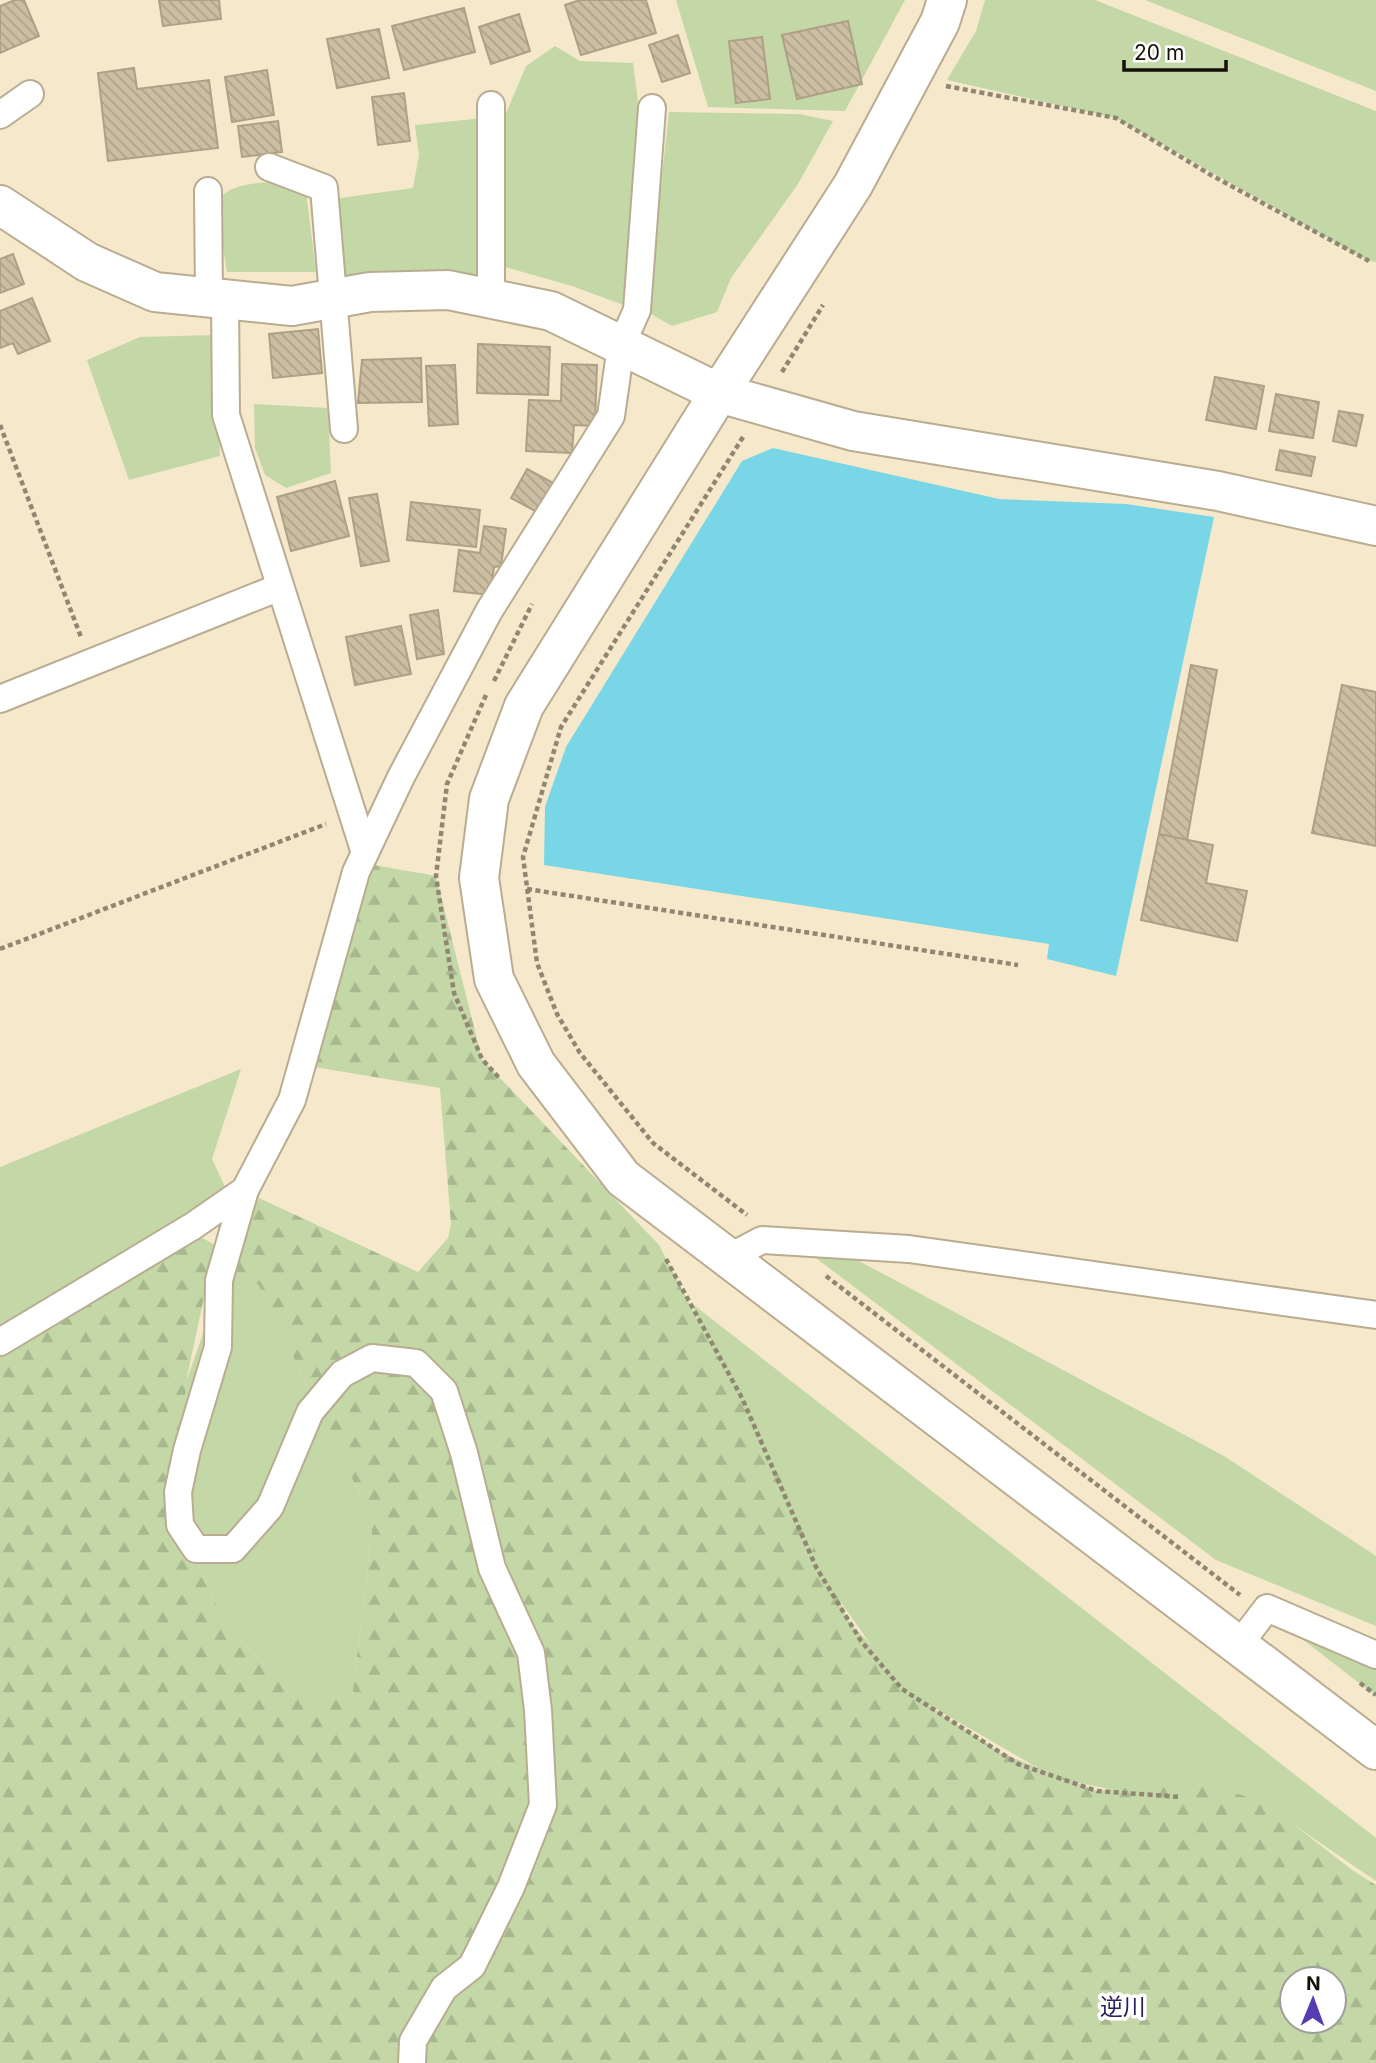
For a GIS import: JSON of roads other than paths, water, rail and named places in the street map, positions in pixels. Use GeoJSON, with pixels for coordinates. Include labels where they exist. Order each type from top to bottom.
{"type":"FeatureCollection","features":[{"type":"Feature","properties":{"kind":"street"},"geometry":{"type":"LineString","coordinates":[[947,0],[940,22],[853,185],[719,393],[524,706],[489,799],[479,878],[494,979],[537,1064],[623,1178],[1376,1750]]}},
{"type":"Feature","properties":{"kind":"street"},"geometry":{"type":"LineString","coordinates":[[0,115],[30,94]]}},
{"type":"Feature","properties":{"kind":"street"},"geometry":{"type":"LineString","coordinates":[[491,105],[491,298]]}},
{"type":"Feature","properties":{"kind":"street"},"geometry":{"type":"LineString","coordinates":[[412,2063],[414,2041],[444,1987],[472,1966],[511,1887],[543,1805],[538,1710],[531,1653],[492,1568],[464,1453],[444,1391],[416,1363],[372,1358],[342,1374],[310,1412],[270,1507],[233,1549],[196,1549],[180,1525],[178,1492],[187,1450],[218,1347],[219,1280],[245,1190],[292,1100],[356,872],[401,777],[489,611],[611,416],[621,346],[637,310],[652,108]]}},
{"type":"Feature","properties":{"kind":"street"},"geometry":{"type":"LineString","coordinates":[[269,167],[324,188],[344,429]]}},
{"type":"Feature","properties":{"kind":"street"},"geometry":{"type":"LineString","coordinates":[[208,191],[226,415],[365,853]]}},
{"type":"Feature","properties":{"kind":"street"},"geometry":{"type":"LineString","coordinates":[[0,205],[87,262],[155,292],[292,306],[370,292],[448,290],[491,298],[551,310],[719,393],[853,431],[1218,491],[1376,526]]}},
{"type":"Feature","properties":{"kind":"street"},"geometry":{"type":"LineString","coordinates":[[0,699],[281,587]]}},
{"type":"Feature","properties":{"kind":"street"},"geometry":{"type":"LineString","coordinates":[[0,1342],[193,1226],[245,1190]]}},
{"type":"Feature","properties":{"kind":"street"},"geometry":{"type":"LineString","coordinates":[[728,1258],[762,1240],[909,1249],[1376,1315]]}},
{"type":"Feature","properties":{"kind":"street"},"geometry":{"type":"LineString","coordinates":[[1238,1646],[1267,1608],[1376,1655]]}},
{"type":"Feature","properties":{"kind":"water"},"geometry":{"type":"Polygon","coordinates":[[[773,448],[999,499],[1126,504],[1214,517],[1116,976],[1047,959],[1049,944],[544,865],[545,807],[566,747],[742,461],[773,448]]]}},
{"type":"Feature","properties":{"kind":"district","name":"逆川"},"geometry":{"type":"Point","coordinates":[1123,2007]}}]}
